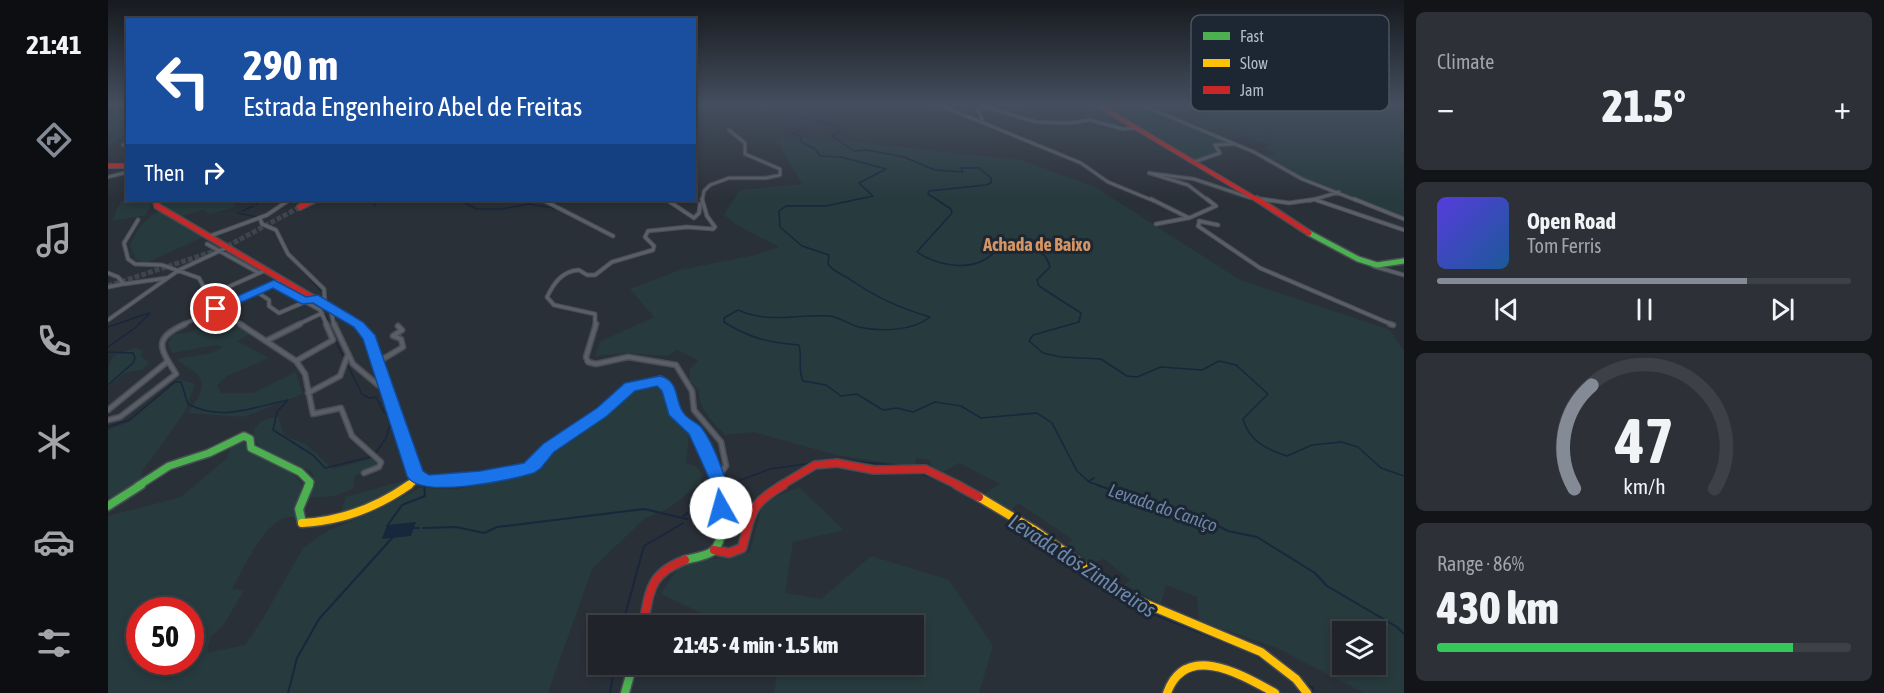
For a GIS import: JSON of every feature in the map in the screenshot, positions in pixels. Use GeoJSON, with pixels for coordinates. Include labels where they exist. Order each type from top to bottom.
{"type":"FeatureCollection","features":[{"type":"Feature","properties":{"kind":"main road"},"geometry":{"type":"LineString","coordinates":[[1149,136],[1255,199],[1302,230],[1368,263],[1381,265],[1404,261]]}},
{"type":"Feature","properties":{"kind":"main road"},"geometry":{"type":"LineString","coordinates":[[108,166],[126,166]]}},
{"type":"Feature","properties":{"kind":"main road"},"geometry":{"type":"LineString","coordinates":[[156,201],[157,206],[359,325],[370,338],[416,479]]}},
{"type":"Feature","properties":{"kind":"main road"},"geometry":{"type":"LineString","coordinates":[[300,207],[311,201]]}},
{"type":"Feature","properties":{"kind":"main road"},"geometry":{"type":"LineString","coordinates":[[108,506],[170,466],[210,453],[244,436],[250,438],[251,448],[300,472],[310,482],[301,503],[298,516],[300,523],[332,521],[372,508],[416,479],[427,481],[519,472],[536,464],[549,448],[602,412],[630,387],[660,380],[666,384],[676,415],[695,431],[717,478],[721,527],[714,550]]}},
{"type":"Feature","properties":{"kind":"main road"},"geometry":{"type":"LineString","coordinates":[[646,615],[655,575],[666,566],[703,556],[714,550],[729,553],[742,548],[752,510],[759,499],[815,465],[828,462],[874,470],[925,469],[939,474],[1036,531],[1125,596],[1261,652],[1296,679],[1307,693]]}},
{"type":"Feature","properties":{"kind":"main road"},"geometry":{"type":"LineString","coordinates":[[1167,693],[1169,681],[1181,668],[1208,666],[1240,674],[1275,693]]}},
{"type":"Feature","properties":{"kind":"main road"},"geometry":{"type":"LineString","coordinates":[[625,693],[630,675]]}},
{"type":"Feature","properties":{"kind":"street"},"geometry":{"type":"LineString","coordinates":[[668,201],[694,218],[699,213],[701,192],[710,185],[739,177],[770,178],[780,174],[780,169],[775,165],[745,154],[745,143],[737,136]]}},
{"type":"Feature","properties":{"kind":"street"},"geometry":{"type":"LineString","coordinates":[[1017,136],[1081,163],[1108,182],[1127,188],[1191,218],[1218,225]]}},
{"type":"Feature","properties":{"kind":"street"},"geometry":{"type":"LineString","coordinates":[[1217,136],[1291,174],[1404,219]]}},
{"type":"Feature","properties":{"kind":"street"},"geometry":{"type":"LineString","coordinates":[[1194,162],[1217,156],[1220,153],[1215,145],[1235,144]]}},
{"type":"Feature","properties":{"kind":"street"},"geometry":{"type":"LineString","coordinates":[[108,177],[126,172]]}},
{"type":"Feature","properties":{"kind":"street"},"geometry":{"type":"LineString","coordinates":[[1156,224],[1191,218],[1216,206],[1188,185],[1149,173],[1188,177],[1255,199],[1285,205],[1316,200],[1339,192]]}},
{"type":"Feature","properties":{"kind":"street"},"geometry":{"type":"LineString","coordinates":[[1316,200],[1404,230]]}},
{"type":"Feature","properties":{"kind":"street"},"geometry":{"type":"LineString","coordinates":[[210,236],[260,218],[287,201]]}},
{"type":"Feature","properties":{"kind":"street"},"geometry":{"type":"LineString","coordinates":[[545,201],[612,236]]}},
{"type":"Feature","properties":{"kind":"street"},"geometry":{"type":"LineString","coordinates":[[700,204],[707,220],[715,227],[713,229],[687,226],[664,231],[648,231],[645,237],[654,246],[653,250],[612,262],[595,276],[587,275],[579,270],[570,270],[560,277],[547,297],[550,304],[589,312],[596,317],[594,337],[586,357],[588,362],[596,364],[628,357],[676,365],[692,391],[694,411],[716,432],[727,463]]}},
{"type":"Feature","properties":{"kind":"street"},"geometry":{"type":"LineString","coordinates":[[260,218],[262,224],[276,230],[288,254],[324,289],[327,306],[346,359],[355,368],[368,373],[378,385],[384,385]]}},
{"type":"Feature","properties":{"kind":"street"},"geometry":{"type":"LineString","coordinates":[[138,220],[124,243],[128,259],[144,266],[162,266],[199,278],[216,309],[268,340],[296,361],[305,374],[313,414],[341,408],[352,436],[381,462],[379,467],[364,472]]}},
{"type":"Feature","properties":{"kind":"street"},"geometry":{"type":"LineString","coordinates":[[1200,221],[1198,226],[1207,234],[1260,268],[1393,325]]}},
{"type":"Feature","properties":{"kind":"street"},"geometry":{"type":"LineString","coordinates":[[207,244],[259,273]]}},
{"type":"Feature","properties":{"kind":"street"},"geometry":{"type":"LineString","coordinates":[[108,320],[179,270],[228,247]]}},
{"type":"Feature","properties":{"kind":"street"},"geometry":{"type":"LineString","coordinates":[[1368,263],[1404,275]]}},
{"type":"Feature","properties":{"kind":"street"},"geometry":{"type":"LineString","coordinates":[[208,296],[267,270]]}},
{"type":"Feature","properties":{"kind":"street"},"geometry":{"type":"LineString","coordinates":[[108,273],[117,276],[124,284]]}},
{"type":"Feature","properties":{"kind":"street"},"geometry":{"type":"LineString","coordinates":[[108,287],[171,277]]}},
{"type":"Feature","properties":{"kind":"street"},"geometry":{"type":"LineString","coordinates":[[108,420],[120,417],[172,379],[177,372],[167,362],[160,344],[165,335],[179,326],[283,279]]}},
{"type":"Feature","properties":{"kind":"street"},"geometry":{"type":"LineString","coordinates":[[274,283],[322,313],[333,340],[296,361]]}},
{"type":"Feature","properties":{"kind":"street"},"geometry":{"type":"LineString","coordinates":[[256,291],[269,300],[268,306],[279,313],[314,298]]}},
{"type":"Feature","properties":{"kind":"street"},"geometry":{"type":"LineString","coordinates":[[268,340],[322,313]]}},
{"type":"Feature","properties":{"kind":"street"},"geometry":{"type":"LineString","coordinates":[[378,362],[403,347],[401,339],[393,336],[402,330],[398,326]]}},
{"type":"Feature","properties":{"kind":"street"},"geometry":{"type":"LineString","coordinates":[[308,393],[338,378],[346,359]]}},
{"type":"Feature","properties":{"kind":"street"},"geometry":{"type":"LineString","coordinates":[[108,410],[122,396],[158,372],[167,362]]}},
{"type":"Feature","properties":{"kind":"street"},"geometry":{"type":"LineString","coordinates":[[158,372],[174,370]]}},
{"type":"Feature","properties":{"kind":"street"},"geometry":{"type":"LineString","coordinates":[[713,467],[724,467],[727,463]]}},
{"type":"Feature","properties":{"kind":"street"},"geometry":{"type":"LineString","coordinates":[[717,478],[727,463]]}},
{"type":"Feature","properties":{"kind":"green space"},"geometry":{"type":"Polygon","coordinates":[[[108,136],[123,136],[108,146],[108,136]]]}},
{"type":"Feature","properties":{"kind":"green space"},"geometry":{"type":"Polygon","coordinates":[[[1151,136],[1217,136],[1228,141],[1217,145],[1219,154],[1194,162],[1151,136]]]}},
{"type":"Feature","properties":{"kind":"green space"},"geometry":{"type":"Polygon","coordinates":[[[1243,136],[1404,136],[1404,219],[1291,174],[1263,157],[1275,154],[1265,148],[1270,145],[1243,136]]]}},
{"type":"Feature","properties":{"kind":"green space"},"geometry":{"type":"Polygon","coordinates":[[[820,138],[1021,160],[1095,187],[1240,280],[1390,330],[1404,351],[1404,693],[1364,693],[1277,648],[1199,621],[1197,597],[1166,585],[1161,604],[1125,585],[1130,580],[1104,559],[1090,563],[1068,544],[1073,540],[1018,503],[1010,512],[984,494],[1000,484],[959,463],[943,472],[932,467],[930,460],[916,458],[915,467],[836,455],[754,432],[725,435],[707,415],[701,404],[699,390],[690,381],[690,370],[698,360],[677,350],[667,356],[627,353],[595,356],[601,341],[654,317],[630,289],[680,270],[755,255],[779,247],[737,225],[724,215],[740,190],[802,184],[776,139],[820,138]]]}},
{"type":"Feature","properties":{"kind":"green space"},"geometry":{"type":"Polygon","coordinates":[[[121,201],[153,201],[146,215],[112,221],[121,201]]]}},
{"type":"Feature","properties":{"kind":"green space"},"geometry":{"type":"Polygon","coordinates":[[[161,201],[233,201],[235,207],[210,214],[203,210],[181,216],[160,204],[161,201]]]}},
{"type":"Feature","properties":{"kind":"green space"},"geometry":{"type":"Polygon","coordinates":[[[162,211],[205,236],[146,263],[136,260],[130,246],[135,235],[146,220],[162,211]]]}},
{"type":"Feature","properties":{"kind":"green space"},"geometry":{"type":"Polygon","coordinates":[[[223,317],[226,319],[215,326],[220,329],[233,324],[250,334],[237,341],[269,358],[227,376],[217,385],[221,393],[253,393],[296,372],[303,394],[243,417],[188,413],[201,391],[201,381],[191,369],[177,359],[212,353],[223,347],[216,345],[172,353],[168,343],[173,334],[188,333],[223,317]]]}},
{"type":"Feature","properties":{"kind":"green space"},"geometry":{"type":"Polygon","coordinates":[[[136,348],[143,351],[141,357],[149,362],[147,366],[124,374],[108,387],[108,370],[112,359],[120,353],[136,348]]]}},
{"type":"Feature","properties":{"kind":"green space"},"geometry":{"type":"Polygon","coordinates":[[[179,379],[195,384],[185,412],[143,470],[141,480],[112,499],[108,496],[108,430],[131,421],[179,379]]]}},
{"type":"Feature","properties":{"kind":"green space"},"geometry":{"type":"Polygon","coordinates":[[[651,383],[662,386],[671,417],[689,434],[686,463],[698,469],[702,482],[669,508],[644,519],[592,569],[548,693],[108,693],[108,516],[181,497],[227,458],[232,444],[243,440],[249,451],[292,473],[302,484],[295,518],[286,518],[276,523],[258,543],[232,589],[244,590],[223,626],[211,636],[207,653],[245,645],[261,622],[303,548],[329,530],[376,511],[420,488],[457,489],[512,479],[538,471],[563,443],[612,411],[639,387],[651,383]]]}},
{"type":"Feature","properties":{"kind":"green space"},"geometry":{"type":"Polygon","coordinates":[[[278,416],[284,436],[306,444],[333,469],[373,458],[378,465],[355,476],[353,489],[334,496],[309,498],[314,481],[311,471],[261,449],[253,435],[258,424],[278,416]]]}},
{"type":"Feature","properties":{"kind":"green space"},"geometry":{"type":"Polygon","coordinates":[[[410,479],[386,498],[339,516],[346,497],[410,479]]]}},
{"type":"Feature","properties":{"kind":"green space"},"geometry":{"type":"Polygon","coordinates":[[[799,487],[844,530],[793,542],[785,593],[821,599],[871,556],[949,580],[993,646],[979,693],[774,693],[777,675],[924,675],[924,615],[706,615],[661,594],[680,565],[750,552],[763,502],[799,487]]]}},
{"type":"Feature","properties":{"kind":"water"},"geometry":{"type":"Polygon","coordinates":[[[416,522],[411,536],[382,539],[387,525],[416,522]]]}},
{"type":"Feature","properties":{"kind":"waterway","name":"Levada do Caniço"},"geometry":{"type":"LineString","coordinates":[[800,136],[801,142],[815,149],[820,156],[841,157],[886,169],[859,183],[873,196],[826,206],[786,206],[779,211],[780,227],[802,246],[829,255],[828,264],[833,269],[870,292],[930,317],[906,328],[886,330],[859,327],[829,316],[772,318],[738,310],[724,318],[724,322],[760,339],[799,345],[800,372],[803,381],[826,385],[841,396],[857,394],[883,410],[897,408],[913,412],[935,402],[961,406],[981,418],[1037,413],[1052,423],[1077,471],[1089,482],[1101,486]]}},
{"type":"Feature","properties":{"kind":"waterway"},"geometry":{"type":"LineString","coordinates":[[832,136],[854,151],[867,150],[904,157],[935,170],[963,172],[961,168],[979,168],[991,178],[991,183],[986,185],[929,191],[928,194],[951,209],[952,213],[917,252],[941,263],[968,265],[984,260],[1006,242],[1020,243],[1039,250],[1050,267],[1037,280],[1039,286],[1081,313],[1079,322],[1033,335],[1029,341],[1043,353],[1061,357],[1101,359],[1127,376],[1137,377],[1161,367],[1202,370],[1219,361],[1236,365],[1268,394],[1243,419],[1249,433],[1259,443],[1287,456],[1312,445],[1341,442],[1358,447],[1381,468],[1404,476]]}},
{"type":"Feature","properties":{"kind":"waterway"},"geometry":{"type":"LineString","coordinates":[[372,201],[375,206]]}},
{"type":"Feature","properties":{"kind":"waterway"},"geometry":{"type":"LineString","coordinates":[[461,201],[477,209],[500,209]]}},
{"type":"Feature","properties":{"kind":"waterway"},"geometry":{"type":"LineString","coordinates":[[556,201],[559,207]]}},
{"type":"Feature","properties":{"kind":"waterway"},"geometry":{"type":"LineString","coordinates":[[501,209],[529,204],[559,209]]}},
{"type":"Feature","properties":{"kind":"waterway"},"geometry":{"type":"LineString","coordinates":[[242,211],[253,206]]}},
{"type":"Feature","properties":{"kind":"waterway"},"geometry":{"type":"LineString","coordinates":[[238,213],[257,217]]}},
{"type":"Feature","properties":{"kind":"waterway"},"geometry":{"type":"LineString","coordinates":[[273,230],[280,241]]}},
{"type":"Feature","properties":{"kind":"waterway"},"geometry":{"type":"LineString","coordinates":[[294,262],[323,293]]}},
{"type":"Feature","properties":{"kind":"waterway"},"geometry":{"type":"LineString","coordinates":[[108,327],[149,313]]}},
{"type":"Feature","properties":{"kind":"waterway"},"geometry":{"type":"LineString","coordinates":[[108,347],[135,328],[150,313]]}},
{"type":"Feature","properties":{"kind":"waterway"},"geometry":{"type":"LineString","coordinates":[[326,315],[333,336]]}},
{"type":"Feature","properties":{"kind":"waterway"},"geometry":{"type":"LineString","coordinates":[[335,340],[362,394],[369,398],[376,397],[384,412],[392,419]]}},
{"type":"Feature","properties":{"kind":"waterway"},"geometry":{"type":"LineString","coordinates":[[108,352],[133,353],[135,358],[133,363],[108,385]]}},
{"type":"Feature","properties":{"kind":"waterway"},"geometry":{"type":"LineString","coordinates":[[108,427],[129,420],[175,382],[181,382],[188,404],[213,412],[238,411],[288,400],[277,412],[273,430],[313,455],[325,468],[371,457]]}},
{"type":"Feature","properties":{"kind":"waterway"},"geometry":{"type":"LineString","coordinates":[[375,454],[386,438],[392,419]]}},
{"type":"Feature","properties":{"kind":"waterway"},"geometry":{"type":"LineString","coordinates":[[392,419],[410,467]]}},
{"type":"Feature","properties":{"kind":"waterway","name":"Levada dos Zimbreiros"},"geometry":{"type":"LineString","coordinates":[[821,462],[833,459],[901,466]]}},
{"type":"Feature","properties":{"kind":"waterway","name":"Levada dos Zimbreiros"},"geometry":{"type":"LineString","coordinates":[[729,485],[725,486],[770,469],[813,463]]}},
{"type":"Feature","properties":{"kind":"waterway","name":"Levada dos Zimbreiros"},"geometry":{"type":"LineString","coordinates":[[918,473],[943,481]]}},
{"type":"Feature","properties":{"kind":"waterway","name":"Levada do Caniço"},"geometry":{"type":"LineString","coordinates":[[1089,481],[1094,478]]}},
{"type":"Feature","properties":{"kind":"waterway"},"geometry":{"type":"LineString","coordinates":[[417,482],[424,486]]}},
{"type":"Feature","properties":{"kind":"waterway","name":"Levada do Caniço"},"geometry":{"type":"LineString","coordinates":[[1097,485],[1147,502],[1162,511],[1199,516],[1228,531],[1257,537],[1315,573],[1327,586],[1397,627],[1404,634]]}},
{"type":"Feature","properties":{"kind":"waterway"},"geometry":{"type":"LineString","coordinates":[[387,526],[402,505],[425,496],[424,486]]}},
{"type":"Feature","properties":{"kind":"waterway","name":"Levada dos Zimbreiros"},"geometry":{"type":"LineString","coordinates":[[683,516],[716,493]]}},
{"type":"Feature","properties":{"kind":"waterway","name":"Levada dos Zimbreiros"},"geometry":{"type":"LineString","coordinates":[[423,528],[456,527],[484,533],[497,527],[644,509],[687,519]]}},
{"type":"Feature","properties":{"kind":"waterway","name":"Levada dos Zimbreiros"},"geometry":{"type":"LineString","coordinates":[[1011,521],[1099,581]]}},
{"type":"Feature","properties":{"kind":"waterway","name":"Levada dos Zimbreiros"},"geometry":{"type":"LineString","coordinates":[[625,615],[644,546],[683,523]]}},
{"type":"Feature","properties":{"kind":"waterway","name":"Levada dos Zimbreiros"},"geometry":{"type":"LineString","coordinates":[[414,528],[419,528]]}},
{"type":"Feature","properties":{"kind":"waterway"},"geometry":{"type":"LineString","coordinates":[[288,693],[297,658],[319,619],[393,537]]}},
{"type":"Feature","properties":{"kind":"waterway","name":"Levada dos Zimbreiros"},"geometry":{"type":"LineString","coordinates":[[1134,603],[1148,612],[1250,652],[1271,664]]}},
{"type":"Feature","properties":{"kind":"waterway","name":"Levada dos Zimbreiros"},"geometry":{"type":"LineString","coordinates":[[610,693],[613,675]]}},
{"type":"Feature","properties":{"kind":"waterway","name":"Levada dos Zimbreiros"},"geometry":{"type":"LineString","coordinates":[[1304,683],[1313,688],[1312,693]]}},
{"type":"Feature","properties":{"kind":"tunnel"},"geometry":{"type":"LineString","coordinates":[[108,286],[224,248],[300,207]]}},
{"type":"Feature","properties":{"kind":"traffic: fast"},"geometry":{"type":"LineString","coordinates":[[1309,233],[1358,259],[1377,265],[1404,261]]}},
{"type":"Feature","properties":{"kind":"traffic: fast"},"geometry":{"type":"LineString","coordinates":[[459,478],[519,472],[536,464],[549,448],[602,412],[630,387],[660,380],[666,384],[676,415],[695,431],[717,478],[721,527],[718,544],[712,552],[685,560]]}},
{"type":"Feature","properties":{"kind":"traffic: fast"},"geometry":{"type":"LineString","coordinates":[[108,506],[169,466],[209,453],[244,436],[250,439],[251,448],[300,472],[310,482],[299,509],[302,523]]}},
{"type":"Feature","properties":{"kind":"traffic: fast"},"geometry":{"type":"LineString","coordinates":[[625,693],[630,675]]}},
{"type":"Feature","properties":{"kind":"traffic: slow"},"geometry":{"type":"LineString","coordinates":[[302,523],[349,516],[378,504],[418,478]]}},
{"type":"Feature","properties":{"kind":"traffic: slow"},"geometry":{"type":"LineString","coordinates":[[979,497],[1036,531],[1125,595],[1261,652],[1296,679],[1307,693]]}},
{"type":"Feature","properties":{"kind":"traffic: slow"},"geometry":{"type":"LineString","coordinates":[[1167,693],[1174,676],[1184,668],[1196,665],[1224,669],[1275,693]]}},
{"type":"Feature","properties":{"kind":"traffic: jam"},"geometry":{"type":"LineString","coordinates":[[1151,136],[1309,233]]}},
{"type":"Feature","properties":{"kind":"traffic: jam"},"geometry":{"type":"LineString","coordinates":[[108,166],[126,166]]}},
{"type":"Feature","properties":{"kind":"traffic: jam"},"geometry":{"type":"LineString","coordinates":[[156,201],[157,206],[359,325],[370,338],[416,476],[427,481],[459,478]]}},
{"type":"Feature","properties":{"kind":"traffic: jam"},"geometry":{"type":"LineString","coordinates":[[300,207],[312,201]]}},
{"type":"Feature","properties":{"kind":"traffic: jam"},"geometry":{"type":"LineString","coordinates":[[714,550],[729,553],[742,548],[752,511],[759,499],[815,465],[837,463],[874,470],[925,469],[939,474],[979,497]]}},
{"type":"Feature","properties":{"kind":"traffic: jam"},"geometry":{"type":"LineString","coordinates":[[645,615],[652,584],[657,577],[663,570],[685,560]]}},
{"type":"Feature","properties":{"kind":"district","name":"Achada de Baixo"},"geometry":{"type":"Point","coordinates":[1037,245]}},
{"type":"Feature","properties":{"kind":"route"},"geometry":{"type":"LineString","coordinates":[[216,309],[274,283],[306,302],[314,298],[359,325],[370,338],[394,418],[416,476],[427,481],[480,478],[519,472],[536,464],[549,448],[602,412],[630,387],[660,380],[669,389],[676,415],[695,431],[713,467],[720,491],[721,508]]}}]}
